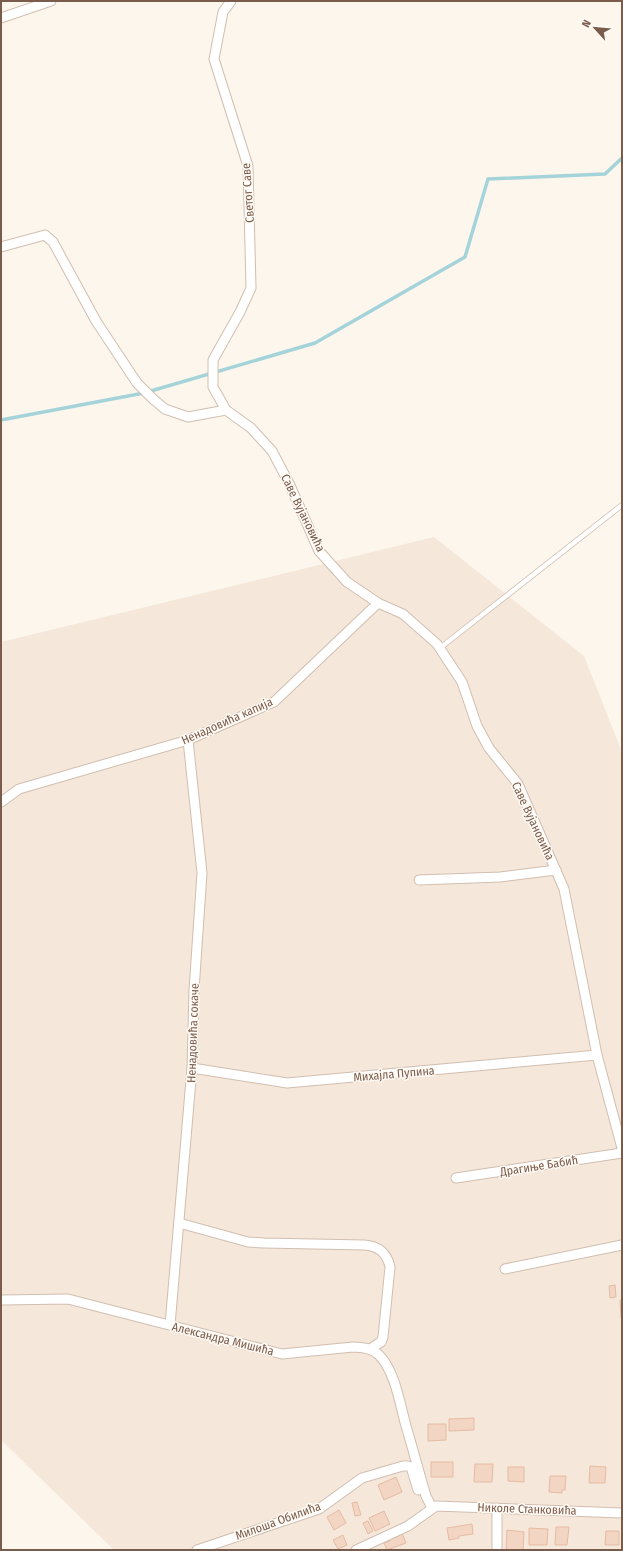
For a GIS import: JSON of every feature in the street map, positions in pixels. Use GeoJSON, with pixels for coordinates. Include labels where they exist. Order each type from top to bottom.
{"type":"FeatureCollection","features":[{"type":"Feature","properties":{"kind":"street"},"geometry":{"type":"LineString","coordinates":[[1,18],[51,1]]}},
{"type":"Feature","properties":{"kind":"street","name":"Светог Саве"},"geometry":{"type":"LineString","coordinates":[[213,360],[240,312],[251,288],[248,166],[214,59],[223,12],[231,1]]}},
{"type":"Feature","properties":{"kind":"street"},"geometry":{"type":"LineString","coordinates":[[1,247],[45,236],[49,238],[53,242],[96,321],[137,383],[153,399],[165,409],[188,417],[226,410]]}},
{"type":"Feature","properties":{"kind":"street","name":"Саве Вујановића"},"geometry":{"type":"LineString","coordinates":[[213,360],[213,387],[226,410],[251,428],[272,451],[289,483],[319,550],[347,582],[378,603],[403,614],[437,644],[462,682],[477,726],[489,748],[518,784],[564,889],[597,1055],[622,1148]]}},
{"type":"Feature","properties":{"kind":"street","name":"Ненадовића капија"},"geometry":{"type":"LineString","coordinates":[[1,802],[19,789],[188,740],[274,702],[378,603]]}},
{"type":"Feature","properties":{"kind":"street","name":"Ненадовића сокаче"},"geometry":{"type":"LineString","coordinates":[[170,1325],[192,1068],[194,990],[202,873],[188,740]]}},
{"type":"Feature","properties":{"kind":"street"},"geometry":{"type":"LineString","coordinates":[[419,880],[500,877],[556,870]]}},
{"type":"Feature","properties":{"kind":"street","name":"Михајла Пупина"},"geometry":{"type":"LineString","coordinates":[[192,1068],[287,1084],[597,1055]]}},
{"type":"Feature","properties":{"kind":"street","name":"Драгиње Бабић"},"geometry":{"type":"LineString","coordinates":[[456,1178],[622,1153]]}},
{"type":"Feature","properties":{"kind":"street"},"geometry":{"type":"LineString","coordinates":[[179,1223],[248,1242],[373,1246],[382,1250],[388,1259],[390,1268],[383,1337],[381,1342],[370,1350],[379,1356],[396,1388],[426,1496],[432,1508],[408,1526],[356,1550]]}},
{"type":"Feature","properties":{"kind":"street"},"geometry":{"type":"LineString","coordinates":[[505,1270],[622,1245]]}},
{"type":"Feature","properties":{"kind":"street","name":"Александра Мишића"},"geometry":{"type":"LineString","coordinates":[[1,1300],[68,1299],[282,1354],[353,1347],[370,1350]]}},
{"type":"Feature","properties":{"kind":"street","name":"Милоша Обилића"},"geometry":{"type":"LineString","coordinates":[[197,1550],[319,1509],[362,1478],[404,1466],[411,1468],[421,1495],[426,1496]]}},
{"type":"Feature","properties":{"kind":"street","name":"Николе Станковића"},"geometry":{"type":"LineString","coordinates":[[432,1508],[444,1505],[622,1513]]}},
{"type":"Feature","properties":{"kind":"street"},"geometry":{"type":"LineString","coordinates":[[497,1508],[497,1550]]}},
{"type":"Feature","properties":{"kind":"lane"},"geometry":{"type":"LineString","coordinates":[[440,648],[622,506]]}},
{"type":"Feature","properties":{"kind":"shaded area"},"geometry":{"type":"Polygon","coordinates":[[[434,537],[584,656],[622,752],[622,1550],[114,1550],[1,1440],[1,642],[434,537]]]}},
{"type":"Feature","properties":{"kind":"building"},"geometry":{"type":"Polygon","coordinates":[[[615,1285],[616,1297],[610,1298],[609,1286],[615,1285]]]}},
{"type":"Feature","properties":{"kind":"building"},"geometry":{"type":"Polygon","coordinates":[[[620,1300],[622,1300],[622,1318],[621,1318],[620,1300]]]}},
{"type":"Feature","properties":{"kind":"building"},"geometry":{"type":"Polygon","coordinates":[[[474,1418],[474,1430],[449,1431],[449,1419],[474,1418]]]}},
{"type":"Feature","properties":{"kind":"building"},"geometry":{"type":"Polygon","coordinates":[[[428,1424],[446,1424],[446,1440],[428,1441],[428,1424]]]}},
{"type":"Feature","properties":{"kind":"building"},"geometry":{"type":"Polygon","coordinates":[[[431,1462],[453,1462],[453,1477],[431,1477],[431,1462]]]}},
{"type":"Feature","properties":{"kind":"building"},"geometry":{"type":"Polygon","coordinates":[[[475,1464],[493,1464],[492,1482],[474,1482],[475,1464]]]}},
{"type":"Feature","properties":{"kind":"building"},"geometry":{"type":"Polygon","coordinates":[[[590,1466],[606,1467],[605,1483],[589,1483],[590,1466]]]}},
{"type":"Feature","properties":{"kind":"building"},"geometry":{"type":"Polygon","coordinates":[[[508,1467],[524,1467],[524,1482],[508,1481],[508,1467]]]}},
{"type":"Feature","properties":{"kind":"building"},"geometry":{"type":"Polygon","coordinates":[[[550,1476],[566,1476],[565,1490],[562,1490],[562,1493],[549,1492],[550,1476]]]}},
{"type":"Feature","properties":{"kind":"building"},"geometry":{"type":"Polygon","coordinates":[[[396,1477],[402,1492],[384,1500],[378,1485],[396,1477]]]}},
{"type":"Feature","properties":{"kind":"building"},"geometry":{"type":"Polygon","coordinates":[[[357,1502],[361,1515],[355,1516],[352,1503],[357,1502]]]}},
{"type":"Feature","properties":{"kind":"building"},"geometry":{"type":"Polygon","coordinates":[[[339,1510],[346,1523],[334,1530],[327,1517],[339,1510]]]}},
{"type":"Feature","properties":{"kind":"building"},"geometry":{"type":"Polygon","coordinates":[[[384,1511],[390,1524],[375,1531],[369,1518],[384,1511]]]}},
{"type":"Feature","properties":{"kind":"building"},"geometry":{"type":"Polygon","coordinates":[[[368,1521],[373,1531],[368,1534],[363,1523],[368,1521]]]}},
{"type":"Feature","properties":{"kind":"building"},"geometry":{"type":"Polygon","coordinates":[[[472,1524],[473,1534],[459,1536],[459,1538],[449,1540],[447,1528],[472,1524]]]}},
{"type":"Feature","properties":{"kind":"building"},"geometry":{"type":"Polygon","coordinates":[[[556,1527],[569,1527],[567,1545],[555,1545],[556,1527]]]}},
{"type":"Feature","properties":{"kind":"building"},"geometry":{"type":"Polygon","coordinates":[[[529,1528],[548,1529],[547,1545],[529,1545],[529,1528]]]}},
{"type":"Feature","properties":{"kind":"building"},"geometry":{"type":"Polygon","coordinates":[[[507,1530],[524,1532],[523,1550],[506,1550],[507,1530]]]}},
{"type":"Feature","properties":{"kind":"building"},"geometry":{"type":"Polygon","coordinates":[[[606,1531],[619,1531],[619,1545],[605,1545],[606,1531]]]}},
{"type":"Feature","properties":{"kind":"building"},"geometry":{"type":"Polygon","coordinates":[[[402,1533],[406,1543],[387,1550],[384,1543],[390,1541],[389,1538],[402,1533]]]}},
{"type":"Feature","properties":{"kind":"building"},"geometry":{"type":"Polygon","coordinates":[[[343,1535],[347,1545],[338,1549],[333,1540],[343,1535]]]}},
{"type":"Feature","properties":{"kind":"waterway"},"geometry":{"type":"LineString","coordinates":[[1,420],[144,393],[315,343],[465,257],[488,179],[605,174],[622,158]]}}]}
